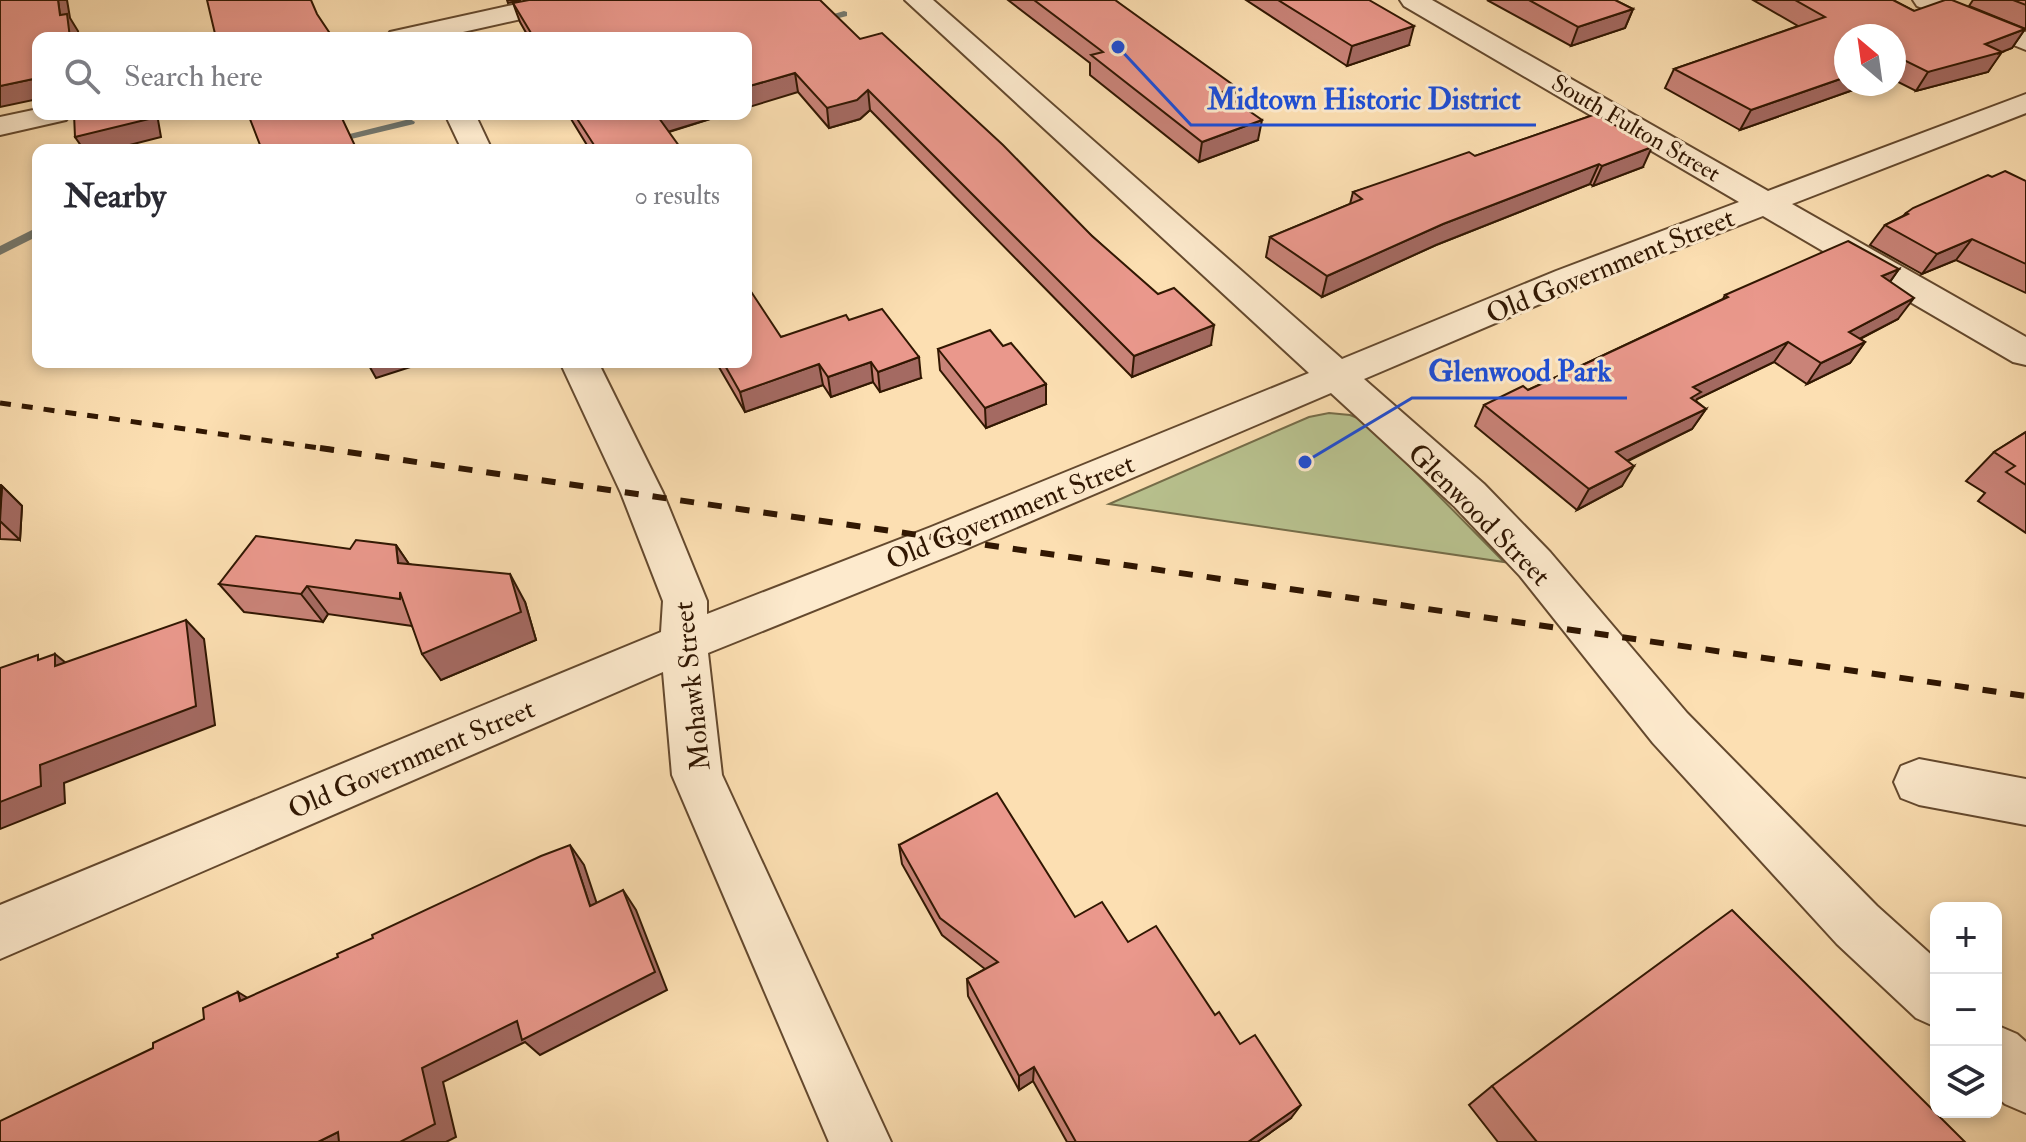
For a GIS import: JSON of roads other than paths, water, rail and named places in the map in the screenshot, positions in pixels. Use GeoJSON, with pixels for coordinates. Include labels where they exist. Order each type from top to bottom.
{"type":"FeatureCollection","features":[{"type":"Feature","properties":{"kind":"street"},"geometry":{"type":"LineString","coordinates":[[414,30],[570,0]]}},
{"type":"Feature","properties":{"kind":"street","name":"Glenwood Street"},"geometry":{"type":"LineString","coordinates":[[918,0],[1469,495],[1535,564],[1670,728],[1857,925],[1930,992]]}},
{"type":"Feature","properties":{"kind":"street","name":"South Fulton Street"},"geometry":{"type":"LineString","coordinates":[[1413,0],[2026,353]]}},
{"type":"Feature","properties":{"kind":"street"},"geometry":{"type":"LineString","coordinates":[[1926,0],[2026,42]]}},
{"type":"Feature","properties":{"kind":"street","name":"Old Government Street"},"geometry":{"type":"LineString","coordinates":[[0,932],[684,643],[958,534],[1568,279],[2026,103]]}},
{"type":"Feature","properties":{"kind":"street"},"geometry":{"type":"LineString","coordinates":[[0,126],[32,119]]}},
{"type":"Feature","properties":{"kind":"street"},"geometry":{"type":"LineString","coordinates":[[463,120],[474,144]]}},
{"type":"Feature","properties":{"kind":"street","name":"Mohawk Street"},"geometry":{"type":"LineString","coordinates":[[582,368],[642,493],[685,601],[684,643],[697,775],[860,1142]]}},
{"type":"Feature","properties":{"kind":"street"},"geometry":{"type":"LineString","coordinates":[[1919,782],[2026,802]]}},
{"type":"Feature","properties":{"kind":"street"},"geometry":{"type":"LineString","coordinates":[[2002,1061],[2026,1083]]}},
{"type":"Feature","properties":{"kind":"waterway"},"geometry":{"type":"LineString","coordinates":[[815,21],[844,14]]}},
{"type":"Feature","properties":{"kind":"waterway"},"geometry":{"type":"LineString","coordinates":[[316,144],[410,122]]}},
{"type":"Feature","properties":{"kind":"waterway"},"geometry":{"type":"LineString","coordinates":[[0,251],[32,234]]}},
{"type":"Feature","properties":{"kind":"railway"},"geometry":{"type":"LineString","coordinates":[[0,403],[326,449]]}},
{"type":"Feature","properties":{"kind":"railway"},"geometry":{"type":"LineString","coordinates":[[320,448],[326,449]]}},
{"type":"Feature","properties":{"kind":"railway"},"geometry":{"type":"LineString","coordinates":[[326,449],[334,450]]}},
{"type":"Feature","properties":{"kind":"railway"},"geometry":{"type":"LineString","coordinates":[[326,449],[2026,696]]}},
{"type":"Feature","properties":{"kind":"place","name":"Midtown Historic District"},"geometry":{"type":"Point","coordinates":[1118,47]}},
{"type":"Feature","properties":{"kind":"place","name":"Glenwood Park"},"geometry":{"type":"Point","coordinates":[1305,462]}}]}
